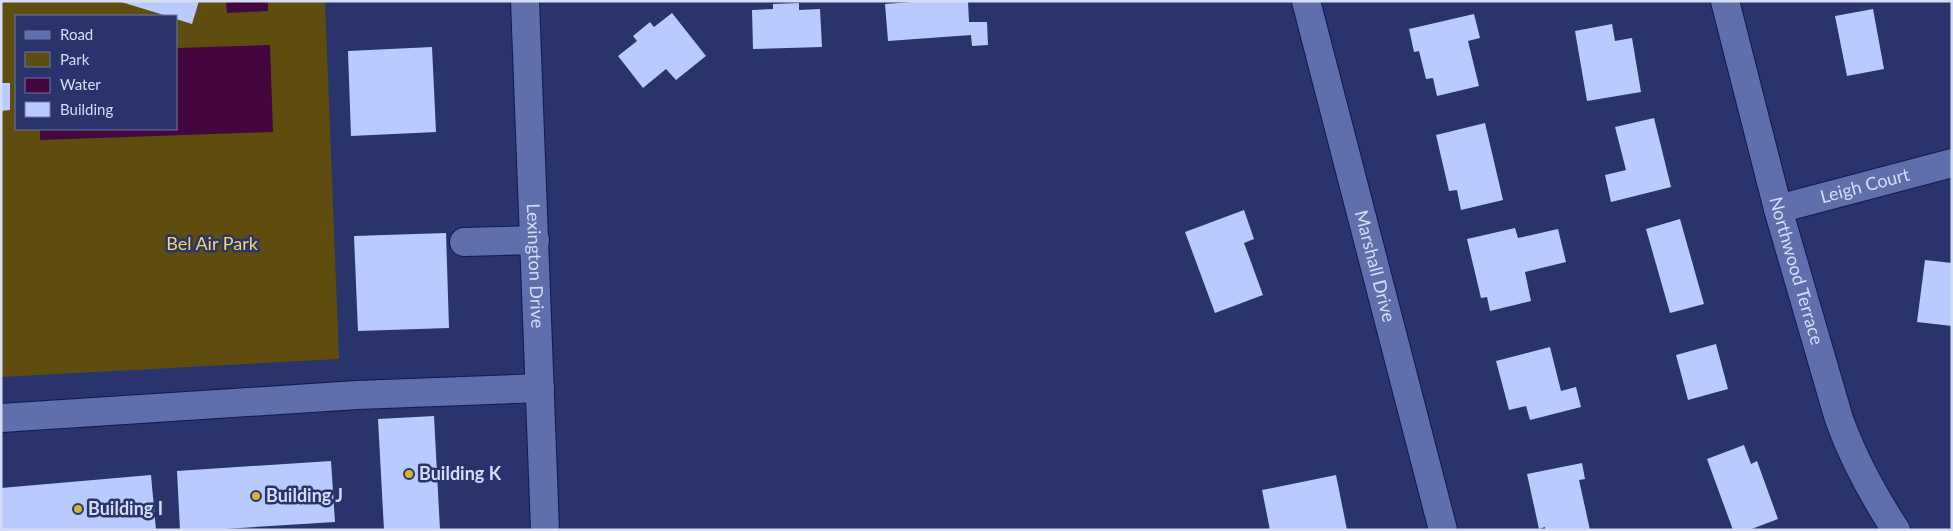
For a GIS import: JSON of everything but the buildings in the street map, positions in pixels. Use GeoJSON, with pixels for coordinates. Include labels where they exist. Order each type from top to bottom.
{"type":"FeatureCollection","features":[{"type":"Feature","properties":{"kind":"street","name":"Lexington Drive"},"geometry":{"type":"LineString","coordinates":[[525,1],[544,530]]}},
{"type":"Feature","properties":{"kind":"street","name":"Marshall Drive"},"geometry":{"type":"LineString","coordinates":[[1306,1],[1443,530]]}},
{"type":"Feature","properties":{"kind":"street","name":"Northwood Terrace"},"geometry":{"type":"LineString","coordinates":[[1725,1],[1778,208],[1829,389],[1848,445],[1896,530]]}},
{"type":"Feature","properties":{"kind":"street","name":"Leigh Court"},"geometry":{"type":"LineString","coordinates":[[1778,208],[1952,163]]}},
{"type":"Feature","properties":{"kind":"street"},"geometry":{"type":"LineString","coordinates":[[464,242],[534,240]]}},
{"type":"Feature","properties":{"kind":"street"},"geometry":{"type":"LineString","coordinates":[[1,418],[357,395],[540,388]]}},
{"type":"Feature","properties":{"kind":"green space","name":"Bel Air Park"},"geometry":{"type":"Polygon","coordinates":[[[1,1],[325,1],[339,359],[1,377],[1,1]]]}},
{"type":"Feature","properties":{"kind":"water"},"geometry":{"type":"Polygon","coordinates":[[[226,1],[268,1],[268,11],[227,13],[226,1]]]}},
{"type":"Feature","properties":{"kind":"water"},"geometry":{"type":"Polygon","coordinates":[[[270,45],[273,132],[40,140],[40,130],[178,130],[178,48],[270,45]]]}},
{"type":"Feature","properties":{"kind":"place","name":"Building K"},"geometry":{"type":"Point","coordinates":[409,474]}},
{"type":"Feature","properties":{"kind":"place","name":"Building J"},"geometry":{"type":"Point","coordinates":[256,496]}},
{"type":"Feature","properties":{"kind":"place","name":"Building I"},"geometry":{"type":"Point","coordinates":[78,509]}}]}
